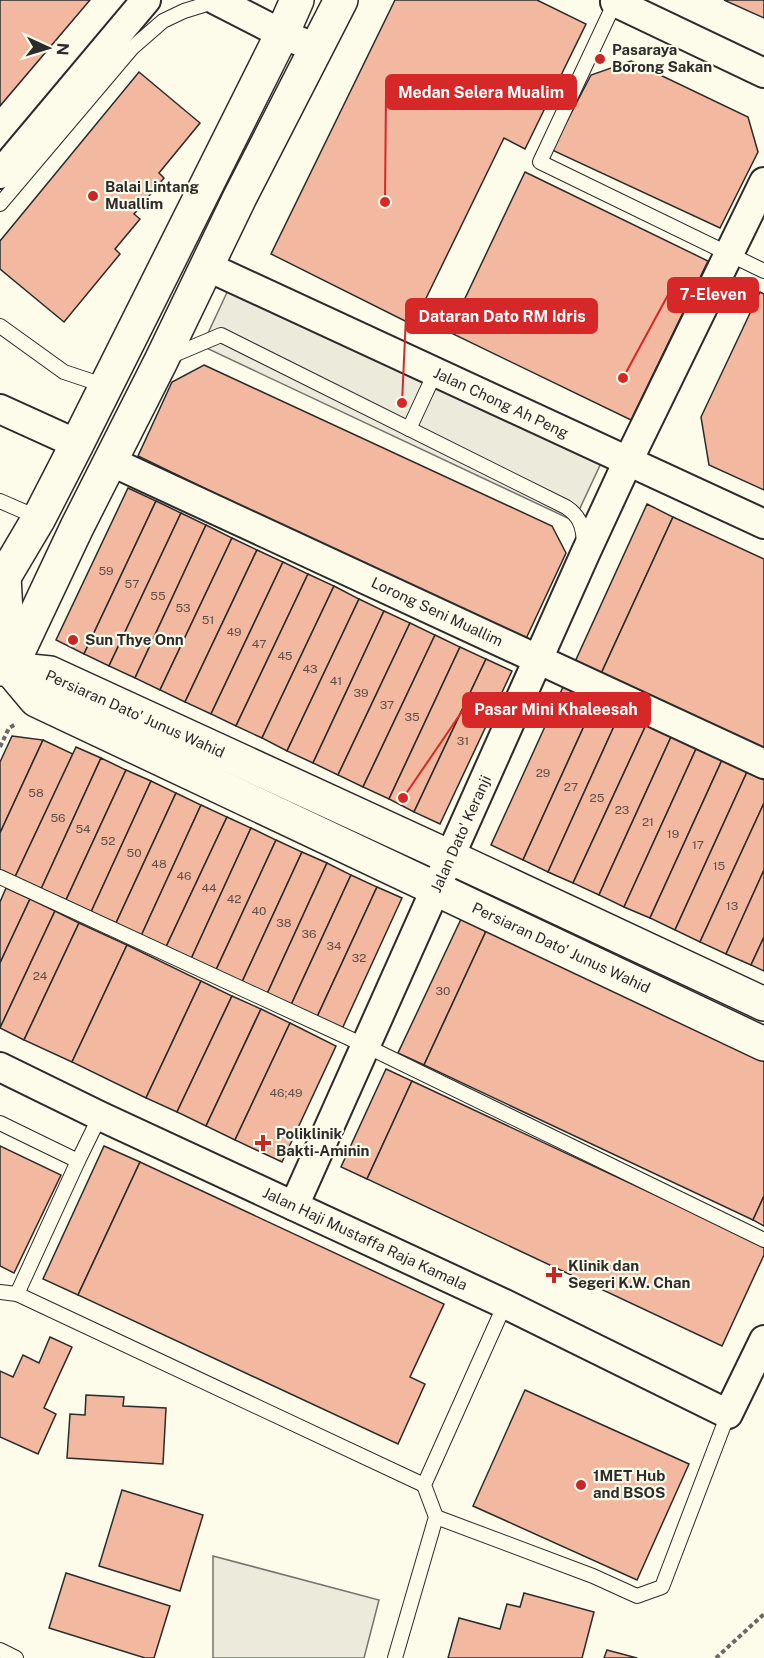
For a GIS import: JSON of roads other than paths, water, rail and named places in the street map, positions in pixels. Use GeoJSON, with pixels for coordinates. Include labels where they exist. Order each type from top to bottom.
{"type":"FeatureCollection","features":[{"type":"Feature","properties":{"kind":"street"},"geometry":{"type":"LineString","coordinates":[[0,174],[146,0]]}},
{"type":"Feature","properties":{"kind":"street"},"geometry":{"type":"LineString","coordinates":[[216,0],[282,34],[316,48]]}},
{"type":"Feature","properties":{"kind":"street"},"geometry":{"type":"LineString","coordinates":[[3,676],[2,579],[39,518],[77,444],[297,0]]}},
{"type":"Feature","properties":{"kind":"street"},"geometry":{"type":"LineString","coordinates":[[3,676],[341,0]]}},
{"type":"Feature","properties":{"kind":"street"},"geometry":{"type":"LineString","coordinates":[[615,1],[764,73]]}},
{"type":"Feature","properties":{"kind":"street","name":"Jalan Dato' Keranji"},"geometry":{"type":"LineString","coordinates":[[294,1206],[585,554],[764,182]]}},
{"type":"Feature","properties":{"kind":"street","name":"Jalan Chong Ah Peng"},"geometry":{"type":"LineString","coordinates":[[206,266],[764,524]]}},
{"type":"Feature","properties":{"kind":"street"},"geometry":{"type":"LineString","coordinates":[[0,409],[77,444]]}},
{"type":"Feature","properties":{"kind":"street","name":"Lorong Seni Muallim"},"geometry":{"type":"LineString","coordinates":[[110,461],[764,764]]}},
{"type":"Feature","properties":{"kind":"street","name":"Persiaran Dato' Junus Wahid"},"geometry":{"type":"LineString","coordinates":[[3,676],[50,673],[764,1004]]}},
{"type":"Feature","properties":{"kind":"street","name":"Persiaran Dato' Junus Wahid"},"geometry":{"type":"LineString","coordinates":[[3,676],[36,700],[764,1044]]}},
{"type":"Feature","properties":{"kind":"street","name":"Jalan Haji Mustaffa Raja Kamala"},"geometry":{"type":"LineString","coordinates":[[0,1067],[100,1116],[505,1304],[728,1414]]}},
{"type":"Feature","properties":{"kind":"street"},"geometry":{"type":"LineString","coordinates":[[728,1414],[764,1340]]}},
{"type":"Feature","properties":{"kind":"lane"},"geometry":{"type":"LineString","coordinates":[[0,204],[132,48],[163,21],[216,0]]}},
{"type":"Feature","properties":{"kind":"lane"},"geometry":{"type":"LineString","coordinates":[[615,1],[540,162],[764,271]]}},
{"type":"Feature","properties":{"kind":"lane"},"geometry":{"type":"LineString","coordinates":[[0,326],[64,372],[106,386]]}},
{"type":"Feature","properties":{"kind":"lane"},"geometry":{"type":"LineString","coordinates":[[161,361],[221,336],[575,513],[584,531],[585,554]]}},
{"type":"Feature","properties":{"kind":"lane"},"geometry":{"type":"LineString","coordinates":[[409,429],[435,373]]}},
{"type":"Feature","properties":{"kind":"lane"},"geometry":{"type":"LineString","coordinates":[[0,501],[39,518]]}},
{"type":"Feature","properties":{"kind":"lane"},"geometry":{"type":"LineString","coordinates":[[0,877],[366,1046],[764,1240]]}},
{"type":"Feature","properties":{"kind":"lane"},"geometry":{"type":"LineString","coordinates":[[17,1294],[100,1116]]}},
{"type":"Feature","properties":{"kind":"lane"},"geometry":{"type":"LineString","coordinates":[[0,1123],[78,1161]]}},
{"type":"Feature","properties":{"kind":"lane"},"geometry":{"type":"LineString","coordinates":[[0,1292],[17,1294],[424,1485],[436,1517],[395,1658]]}},
{"type":"Feature","properties":{"kind":"lane"},"geometry":{"type":"LineString","coordinates":[[424,1485],[505,1304]]}},
{"type":"Feature","properties":{"kind":"lane"},"geometry":{"type":"LineString","coordinates":[[436,1517],[593,1576],[637,1596],[662,1587],[728,1414]]}},
{"type":"Feature","properties":{"kind":"lane"},"geometry":{"type":"LineString","coordinates":[[0,1650],[16,1658]]}},
{"type":"Feature","properties":{"kind":"place","name":"Pasaraya Borong Sakan"},"geometry":{"type":"Point","coordinates":[600,59]}},
{"type":"Feature","properties":{"kind":"place","name":"Balai Lintang Muallim"},"geometry":{"type":"Point","coordinates":[93,196]}},
{"type":"Feature","properties":{"kind":"place","name":"Medan Selera Mualim"},"geometry":{"type":"Point","coordinates":[385,202]}},
{"type":"Feature","properties":{"kind":"place","name":"7-Eleven"},"geometry":{"type":"Point","coordinates":[623,378]}},
{"type":"Feature","properties":{"kind":"place","name":"Dataran Dato RM Idris"},"geometry":{"type":"Point","coordinates":[402,403]}},
{"type":"Feature","properties":{"kind":"place","name":"Sun Thye Onn"},"geometry":{"type":"Point","coordinates":[73,640]}},
{"type":"Feature","properties":{"kind":"place","name":"Pasar Mini Khaleesah"},"geometry":{"type":"Point","coordinates":[403,798]}},
{"type":"Feature","properties":{"kind":"place","name":"Poliklinik Bakti-Aminin"},"geometry":{"type":"Point","coordinates":[263,1143]}},
{"type":"Feature","properties":{"kind":"place","name":"Klinik dan Segeri K.W. Chan"},"geometry":{"type":"Point","coordinates":[554,1275]}},
{"type":"Feature","properties":{"kind":"place","name":"1MET Hub and BSOS"},"geometry":{"type":"Point","coordinates":[581,1485]}}]}
